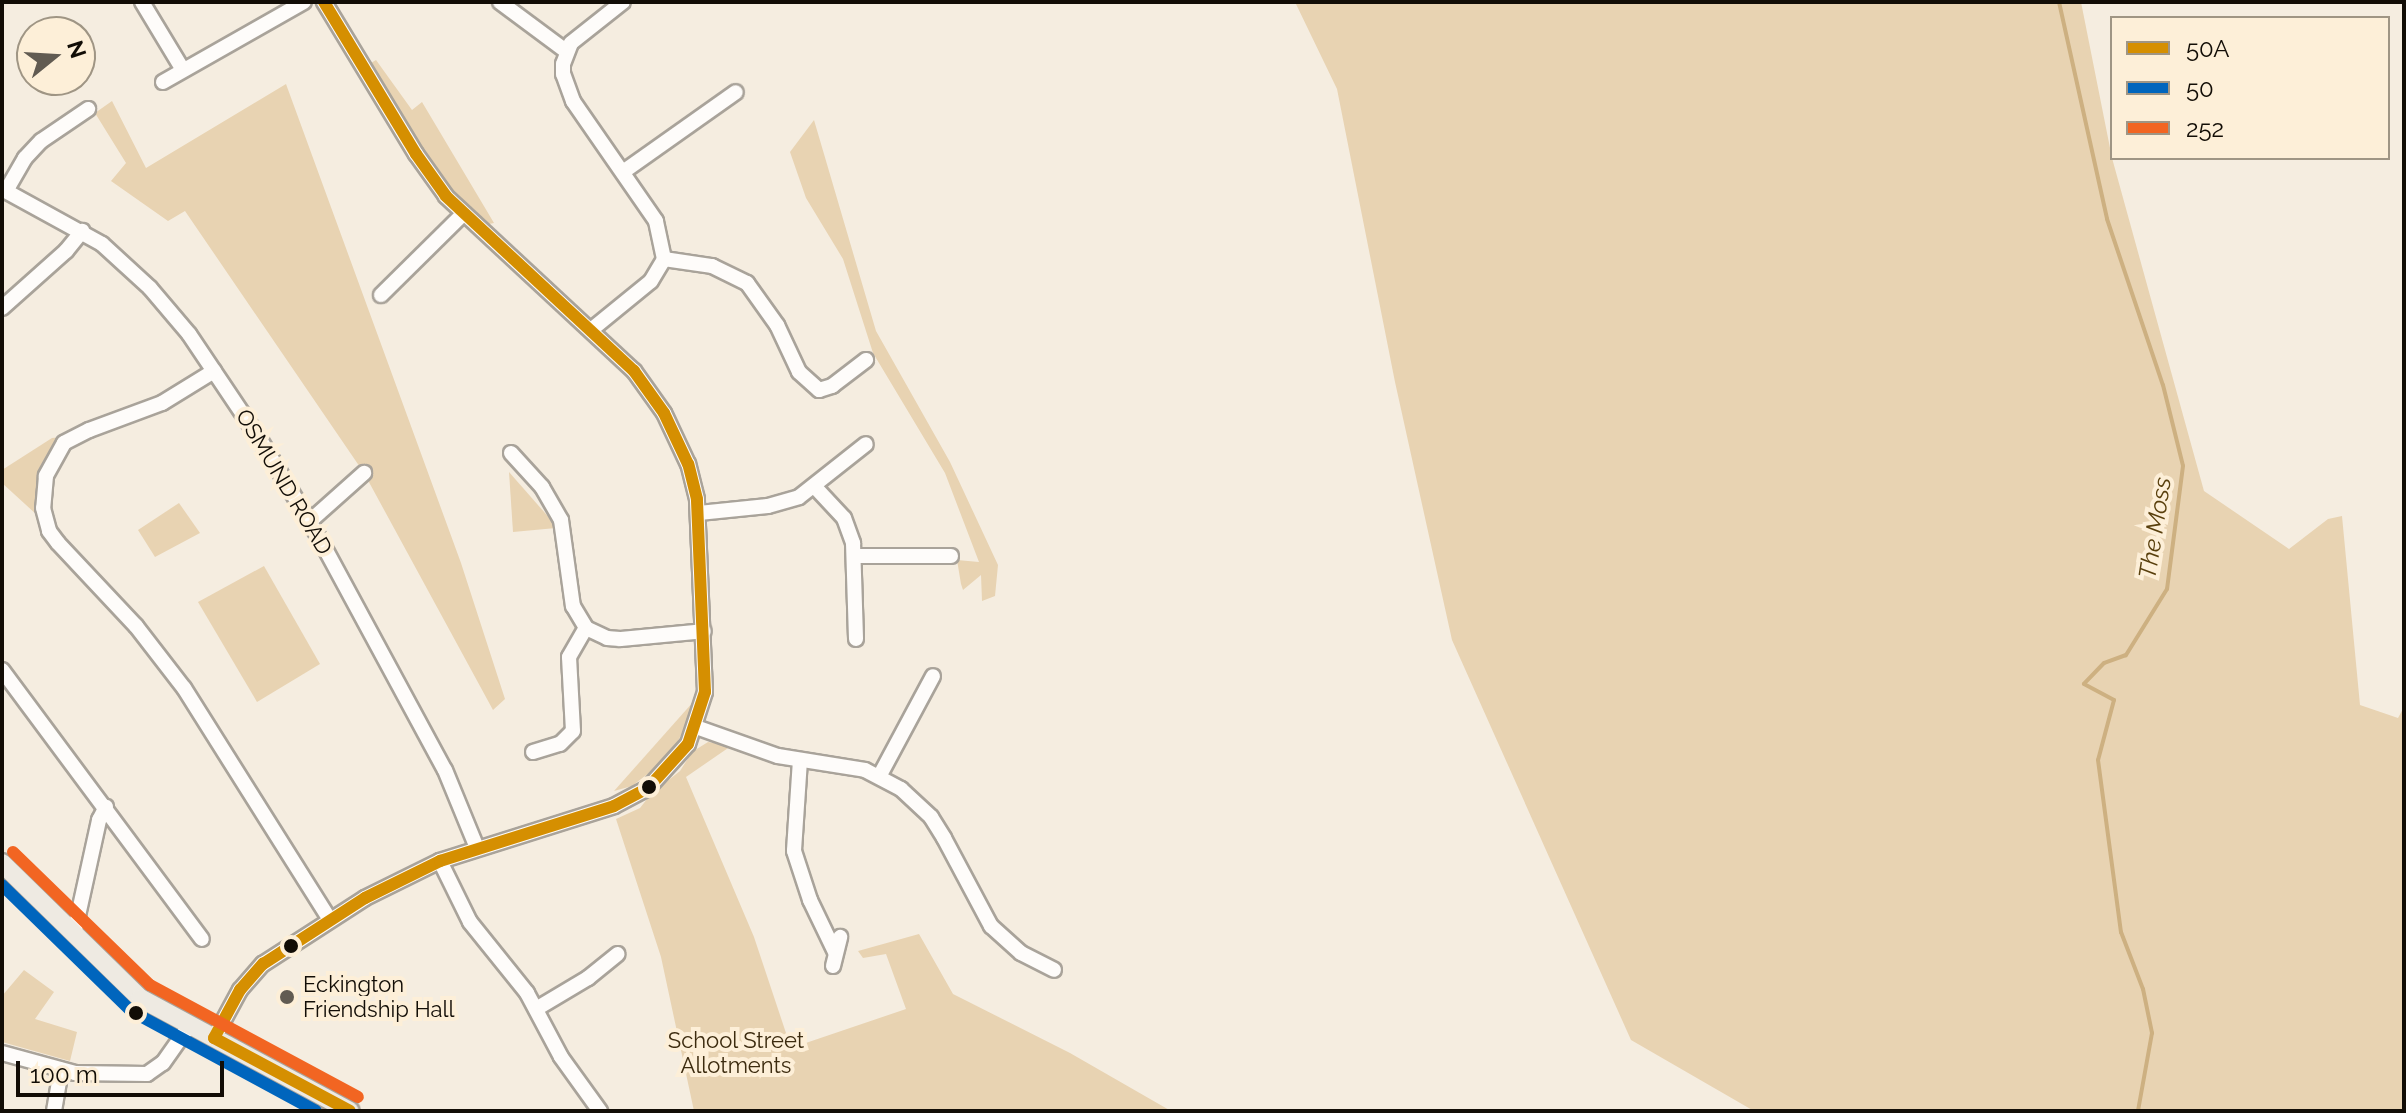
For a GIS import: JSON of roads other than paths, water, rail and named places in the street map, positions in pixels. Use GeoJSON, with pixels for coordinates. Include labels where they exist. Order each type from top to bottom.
{"type":"FeatureCollection","features":[{"type":"Feature","properties":{"kind":"main road"},"geometry":{"type":"LineString","coordinates":[[2,863],[140,998],[350,1111]]}},
{"type":"Feature","properties":{"kind":"street"},"geometry":{"type":"LineString","coordinates":[[142,2],[183,70]]}},
{"type":"Feature","properties":{"kind":"street"},"geometry":{"type":"LineString","coordinates":[[163,82],[304,2]]}},
{"type":"Feature","properties":{"kind":"street"},"geometry":{"type":"LineString","coordinates":[[214,1038],[240,990],[263,964],[409,874],[477,848],[634,797],[676,760],[696,727],[705,692],[699,513],[693,480],[664,413],[634,371],[463,214],[416,154],[324,2]]}},
{"type":"Feature","properties":{"kind":"street"},"geometry":{"type":"LineString","coordinates":[[500,2],[566,51]]}},
{"type":"Feature","properties":{"kind":"street"},"geometry":{"type":"LineString","coordinates":[[591,330],[651,281],[664,259],[656,221],[566,87],[563,64],[566,51],[579,35],[623,2]]}},
{"type":"Feature","properties":{"kind":"street"},"geometry":{"type":"LineString","coordinates":[[623,172],[736,91]]}},
{"type":"Feature","properties":{"kind":"street"},"geometry":{"type":"LineString","coordinates":[[4,190],[25,158],[41,141],[88,109]]}},
{"type":"Feature","properties":{"kind":"street","name":"OSMUND ROAD"},"geometry":{"type":"LineString","coordinates":[[4,190],[82,231],[119,258],[150,288],[214,371],[309,522],[445,770],[477,848]]}},
{"type":"Feature","properties":{"kind":"street"},"geometry":{"type":"LineString","coordinates":[[381,295],[463,214]]}},
{"type":"Feature","properties":{"kind":"street"},"geometry":{"type":"LineString","coordinates":[[2,308],[66,251],[82,231]]}},
{"type":"Feature","properties":{"kind":"street"},"geometry":{"type":"LineString","coordinates":[[664,259],[712,266],[747,283],[777,325],[799,372],[819,390],[832,386],[866,360]]}},
{"type":"Feature","properties":{"kind":"street"},"geometry":{"type":"LineString","coordinates":[[214,371],[162,403],[89,430],[64,443],[46,476],[43,508],[49,531],[58,543],[136,626],[184,688],[330,920]]}},
{"type":"Feature","properties":{"kind":"street"},"geometry":{"type":"LineString","coordinates":[[699,513],[786,502],[815,487],[843,459],[866,444]]}},
{"type":"Feature","properties":{"kind":"street"},"geometry":{"type":"LineString","coordinates":[[511,453],[542,487],[561,520],[573,606],[586,628],[607,638],[620,639],[704,631]]}},
{"type":"Feature","properties":{"kind":"street"},"geometry":{"type":"LineString","coordinates":[[309,522],[346,480],[364,473]]}},
{"type":"Feature","properties":{"kind":"street"},"geometry":{"type":"LineString","coordinates":[[815,487],[844,518],[853,543],[852,633]]}},
{"type":"Feature","properties":{"kind":"street"},"geometry":{"type":"LineString","coordinates":[[854,556],[951,556]]}},
{"type":"Feature","properties":{"kind":"street"},"geometry":{"type":"LineString","coordinates":[[533,752],[560,744],[573,731],[569,657],[586,628]]}},
{"type":"Feature","properties":{"kind":"street"},"geometry":{"type":"LineString","coordinates":[[2,670],[202,939]]}},
{"type":"Feature","properties":{"kind":"street"},"geometry":{"type":"LineString","coordinates":[[880,775],[933,676]]}},
{"type":"Feature","properties":{"kind":"street"},"geometry":{"type":"LineString","coordinates":[[696,727],[800,760],[843,765],[880,775],[901,789],[931,817],[991,926],[1021,953],[1054,970]]}},
{"type":"Feature","properties":{"kind":"street"},"geometry":{"type":"LineString","coordinates":[[800,760],[794,851],[834,959],[840,937]]}},
{"type":"Feature","properties":{"kind":"street"},"geometry":{"type":"LineString","coordinates":[[74,934],[99,820],[106,807]]}},
{"type":"Feature","properties":{"kind":"street"},"geometry":{"type":"LineString","coordinates":[[440,861],[470,922],[536,1009],[577,1083],[600,1111]]}},
{"type":"Feature","properties":{"kind":"street"},"geometry":{"type":"LineString","coordinates":[[536,1009],[615,963]]}},
{"type":"Feature","properties":{"kind":"street"},"geometry":{"type":"LineString","coordinates":[[2,1053],[61,1070],[98,1076],[147,1074],[163,1063],[189,1026]]}},
{"type":"Feature","properties":{"kind":"street"},"geometry":{"type":"LineString","coordinates":[[54,1111],[61,1070]]}},
{"type":"Feature","properties":{"kind":"waterway","name":"The Moss"},"geometry":{"type":"LineString","coordinates":[[2059,2],[2107,219],[2163,385],[2183,466],[2167,589],[2126,655],[2104,663],[2084,684],[2114,700],[2098,760],[2121,932],[2143,989],[2152,1033],[2138,1111]]}},
{"type":"Feature","properties":{"kind":"place","name":"Eckington Friendship Hall"},"geometry":{"type":"Point","coordinates":[287,997]}},
{"type":"Feature","properties":{"kind":"park label","name":"School Street Allotments"},"geometry":{"type":"Point","coordinates":[736,1052]}}]}
